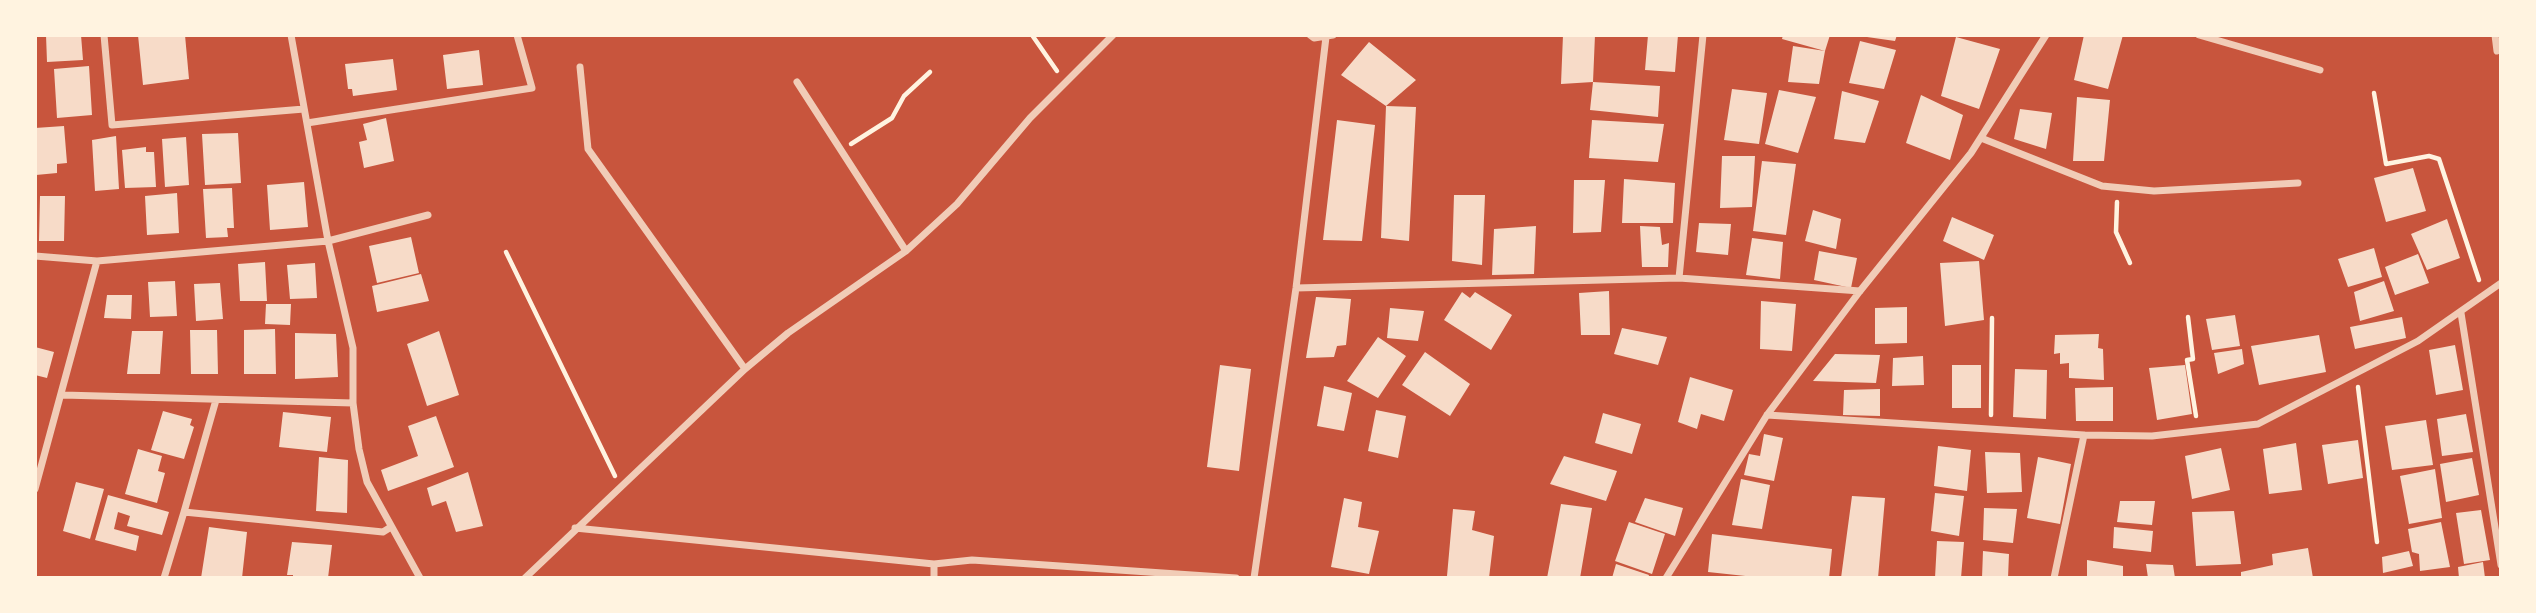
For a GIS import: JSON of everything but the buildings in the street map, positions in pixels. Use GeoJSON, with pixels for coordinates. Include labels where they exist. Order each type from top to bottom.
{"type":"FeatureCollection","features":[{"type":"Feature","properties":{"kind":"street"},"geometry":{"type":"LineString","coordinates":[[291,35],[328,241],[353,348],[353,403],[359,449],[367,482],[421,578]]}},
{"type":"Feature","properties":{"kind":"street"},"geometry":{"type":"LineString","coordinates":[[307,123],[532,88],[517,35]]}},
{"type":"Feature","properties":{"kind":"street"},"geometry":{"type":"LineString","coordinates":[[525,578],[744,369],[788,333],[906,251],[957,204],[1030,118],[1113,35]]}},
{"type":"Feature","properties":{"kind":"street"},"geometry":{"type":"LineString","coordinates":[[1254,578],[1329,36],[1314,38],[1310,35]]}},
{"type":"Feature","properties":{"kind":"street"},"geometry":{"type":"LineString","coordinates":[[1679,278],[1703,35]]}},
{"type":"Feature","properties":{"kind":"street"},"geometry":{"type":"LineString","coordinates":[[1666,578],[1767,415],[1860,291],[1981,138],[2046,35]]}},
{"type":"Feature","properties":{"kind":"street"},"geometry":{"type":"LineString","coordinates":[[2199,35],[2320,70]]}},
{"type":"Feature","properties":{"kind":"street"},"geometry":{"type":"LineString","coordinates":[[2495,35],[2497,51]]}},
{"type":"Feature","properties":{"kind":"street"},"geometry":{"type":"LineString","coordinates":[[104,36],[112,125],[304,109]]}},
{"type":"Feature","properties":{"kind":"street"},"geometry":{"type":"LineString","coordinates":[[580,67],[588,149],[744,369]]}},
{"type":"Feature","properties":{"kind":"street"},"geometry":{"type":"LineString","coordinates":[[797,82],[906,251]]}},
{"type":"Feature","properties":{"kind":"street"},"geometry":{"type":"LineString","coordinates":[[1981,138],[2102,186],[2154,191],[2298,183]]}},
{"type":"Feature","properties":{"kind":"street"},"geometry":{"type":"LineString","coordinates":[[35,256],[97,261],[328,241],[428,215]]}},
{"type":"Feature","properties":{"kind":"street"},"geometry":{"type":"LineString","coordinates":[[35,489],[97,261]]}},
{"type":"Feature","properties":{"kind":"street"},"geometry":{"type":"LineString","coordinates":[[1296,288],[1679,278],[1860,291]]}},
{"type":"Feature","properties":{"kind":"street"},"geometry":{"type":"LineString","coordinates":[[1767,415],[2084,435],[2152,436],[2258,424],[2418,341],[2501,283]]}},
{"type":"Feature","properties":{"kind":"street"},"geometry":{"type":"LineString","coordinates":[[2461,313],[2501,565]]}},
{"type":"Feature","properties":{"kind":"street"},"geometry":{"type":"LineString","coordinates":[[62,395],[353,403]]}},
{"type":"Feature","properties":{"kind":"street"},"geometry":{"type":"LineString","coordinates":[[164,578],[216,400]]}},
{"type":"Feature","properties":{"kind":"street"},"geometry":{"type":"LineString","coordinates":[[2054,578],[2084,435]]}},
{"type":"Feature","properties":{"kind":"street"},"geometry":{"type":"LineString","coordinates":[[184,512],[383,532],[391,527]]}},
{"type":"Feature","properties":{"kind":"street"},"geometry":{"type":"LineString","coordinates":[[575,528],[934,564],[972,560],[1236,578]]}},
{"type":"Feature","properties":{"kind":"street"},"geometry":{"type":"LineString","coordinates":[[934,564],[934,578]]}},
{"type":"Feature","properties":{"kind":"path"},"geometry":{"type":"LineString","coordinates":[[1032,35],[1065,83]]}},
{"type":"Feature","properties":{"kind":"path"},"geometry":{"type":"LineString","coordinates":[[841,150],[892,118],[904,96],[930,72]]}},
{"type":"Feature","properties":{"kind":"path"},"geometry":{"type":"LineString","coordinates":[[2374,93],[2386,164],[2430,156],[2439,159],[2484,294]]}},
{"type":"Feature","properties":{"kind":"path"},"geometry":{"type":"LineString","coordinates":[[2117,187],[2116,232],[2130,263]]}},
{"type":"Feature","properties":{"kind":"path"},"geometry":{"type":"LineString","coordinates":[[506,252],[567,372],[619,486]]}},
{"type":"Feature","properties":{"kind":"path"},"geometry":{"type":"LineString","coordinates":[[2188,317],[2193,359],[2188,360],[2198,431]]}},
{"type":"Feature","properties":{"kind":"path"},"geometry":{"type":"LineString","coordinates":[[1992,318],[1992,430]]}},
{"type":"Feature","properties":{"kind":"path"},"geometry":{"type":"LineString","coordinates":[[2356,372],[2377,542]]}}]}
